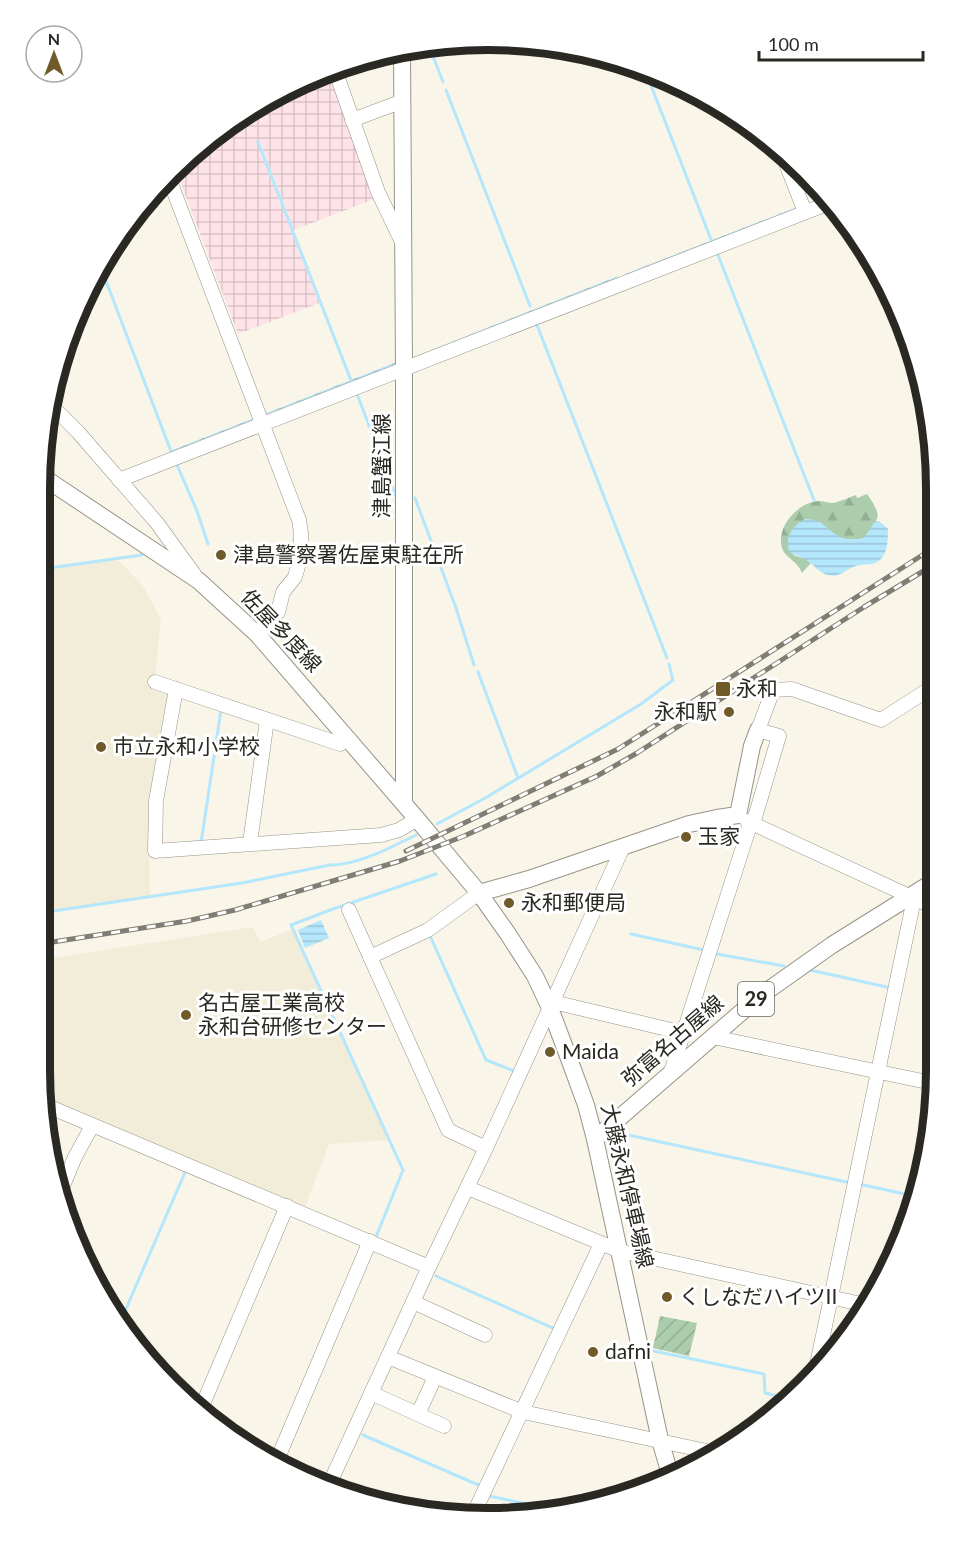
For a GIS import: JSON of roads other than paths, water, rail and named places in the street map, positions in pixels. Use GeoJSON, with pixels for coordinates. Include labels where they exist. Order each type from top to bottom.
{"type":"FeatureCollection","features":[{"type":"Feature","properties":{"kind":"main road","name":"津島蟹江線"},"geometry":{"type":"LineString","coordinates":[[402,58],[404,803]]}},
{"type":"Feature","properties":{"kind":"main road","name":"佐屋多度線"},"geometry":{"type":"LineString","coordinates":[[50,482],[199,581],[257,634],[404,803]]}},
{"type":"Feature","properties":{"kind":"main road"},"geometry":{"type":"LineString","coordinates":[[404,803],[479,893],[529,879],[688,824],[747,820],[752,746],[758,730]]}},
{"type":"Feature","properties":{"kind":"main road","name":"弥富名古屋線"},"geometry":{"type":"LineString","coordinates":[[595,1139],[760,996],[832,945],[926,887]]}},
{"type":"Feature","properties":{"kind":"main road","name":"大藤永和停車場線"},"geometry":{"type":"LineString","coordinates":[[479,893],[508,933],[552,1005],[586,1105],[660,1440],[668,1469]]}},
{"type":"Feature","properties":{"kind":"street"},"geometry":{"type":"LineString","coordinates":[[337,77],[378,192],[404,246]]}},
{"type":"Feature","properties":{"kind":"street"},"geometry":{"type":"LineString","coordinates":[[352,120],[403,102]]}},
{"type":"Feature","properties":{"kind":"street"},"geometry":{"type":"LineString","coordinates":[[788,170],[805,212]]}},
{"type":"Feature","properties":{"kind":"street"},"geometry":{"type":"LineString","coordinates":[[171,185],[299,520],[301,544],[299,566],[295,577],[283,592],[278,612],[257,634]]}},
{"type":"Feature","properties":{"kind":"street"},"geometry":{"type":"LineString","coordinates":[[119,480],[261,420],[404,369],[822,206]]}},
{"type":"Feature","properties":{"kind":"street"},"geometry":{"type":"LineString","coordinates":[[56,410],[157,523],[199,581]]}},
{"type":"Feature","properties":{"kind":"street"},"geometry":{"type":"LineString","coordinates":[[154,682],[340,744],[349,739]]}},
{"type":"Feature","properties":{"kind":"street"},"geometry":{"type":"LineString","coordinates":[[176,689],[156,801],[154,850],[381,835],[399,830],[417,819]]}},
{"type":"Feature","properties":{"kind":"street"},"geometry":{"type":"LineString","coordinates":[[671,1072],[747,820],[779,736],[758,730],[773,690],[792,689],[881,720],[926,691]]}},
{"type":"Feature","properties":{"kind":"street"},"geometry":{"type":"LineString","coordinates":[[250,843],[267,720]]}},
{"type":"Feature","properties":{"kind":"street"},"geometry":{"type":"LineString","coordinates":[[747,820],[926,904]]}},
{"type":"Feature","properties":{"kind":"street"},"geometry":{"type":"LineString","coordinates":[[332,1479],[468,1188],[622,847]]}},
{"type":"Feature","properties":{"kind":"street"},"geometry":{"type":"LineString","coordinates":[[370,957],[429,930],[479,893]]}},
{"type":"Feature","properties":{"kind":"street"},"geometry":{"type":"LineString","coordinates":[[818,1357],[879,1071],[912,898]]}},
{"type":"Feature","properties":{"kind":"street"},"geometry":{"type":"LineString","coordinates":[[349,909],[448,1130],[486,1148]]}},
{"type":"Feature","properties":{"kind":"street"},"geometry":{"type":"LineString","coordinates":[[552,1005],[684,1033]]}},
{"type":"Feature","properties":{"kind":"street"},"geometry":{"type":"LineString","coordinates":[[713,1036],[926,1082]]}},
{"type":"Feature","properties":{"kind":"street"},"geometry":{"type":"LineString","coordinates":[[51,1108],[429,1267]]}},
{"type":"Feature","properties":{"kind":"street"},"geometry":{"type":"LineString","coordinates":[[64,1184],[92,1126]]}},
{"type":"Feature","properties":{"kind":"street"},"geometry":{"type":"LineString","coordinates":[[468,1188],[620,1251],[859,1304]]}},
{"type":"Feature","properties":{"kind":"street"},"geometry":{"type":"LineString","coordinates":[[203,1403],[287,1206]]}},
{"type":"Feature","properties":{"kind":"street"},"geometry":{"type":"LineString","coordinates":[[279,1455],[370,1241]]}},
{"type":"Feature","properties":{"kind":"street"},"geometry":{"type":"LineString","coordinates":[[476,1508],[602,1244]]}},
{"type":"Feature","properties":{"kind":"street"},"geometry":{"type":"LineString","coordinates":[[413,1302],[485,1335]]}},
{"type":"Feature","properties":{"kind":"street"},"geometry":{"type":"LineString","coordinates":[[388,1357],[523,1412],[705,1450]]}},
{"type":"Feature","properties":{"kind":"street"},"geometry":{"type":"LineString","coordinates":[[418,1414],[435,1377]]}},
{"type":"Feature","properties":{"kind":"street"},"geometry":{"type":"LineString","coordinates":[[371,1393],[444,1426]]}},
{"type":"Feature","properties":{"kind":"water"},"geometry":{"type":"Polygon","coordinates":[[[797,207],[798,210],[627,277],[625,274],[797,207]]]}},
{"type":"Feature","properties":{"kind":"water"},"geometry":{"type":"Polygon","coordinates":[[[618,276],[618,280],[410,361],[411,358],[618,276]]]}},
{"type":"Feature","properties":{"kind":"water"},"geometry":{"type":"Polygon","coordinates":[[[399,361],[398,365],[171,455],[170,451],[399,361]]]}},
{"type":"Feature","properties":{"kind":"water"},"geometry":{"type":"Polygon","coordinates":[[[805,519],[821,523],[843,538],[852,539],[864,538],[874,523],[878,521],[888,529],[884,555],[877,562],[855,566],[835,576],[825,574],[807,560],[789,551],[788,541],[791,532],[805,519]]]}},
{"type":"Feature","properties":{"kind":"water"},"geometry":{"type":"Polygon","coordinates":[[[321,920],[329,938],[305,948],[298,930],[321,920]]]}},
{"type":"Feature","properties":{"kind":"waterway"},"geometry":{"type":"LineString","coordinates":[[432,53],[443,82]]}},
{"type":"Feature","properties":{"kind":"waterway"},"geometry":{"type":"LineString","coordinates":[[649,81],[712,242]]}},
{"type":"Feature","properties":{"kind":"waterway"},"geometry":{"type":"LineString","coordinates":[[446,90],[530,306]]}},
{"type":"Feature","properties":{"kind":"waterway"},"geometry":{"type":"LineString","coordinates":[[258,142],[352,383]]}},
{"type":"Feature","properties":{"kind":"waterway"},"geometry":{"type":"LineString","coordinates":[[718,255],[814,500]]}},
{"type":"Feature","properties":{"kind":"waterway"},"geometry":{"type":"LineString","coordinates":[[104,276],[172,454]]}},
{"type":"Feature","properties":{"kind":"waterway"},"geometry":{"type":"LineString","coordinates":[[537,325],[667,658]]}},
{"type":"Feature","properties":{"kind":"waterway"},"geometry":{"type":"LineString","coordinates":[[357,394],[397,499]]}},
{"type":"Feature","properties":{"kind":"waterway"},"geometry":{"type":"LineString","coordinates":[[177,465],[197,511],[208,544]]}},
{"type":"Feature","properties":{"kind":"waterway"},"geometry":{"type":"LineString","coordinates":[[415,498],[456,608],[474,665]]}},
{"type":"Feature","properties":{"kind":"waterway"},"geometry":{"type":"LineString","coordinates":[[50,568],[142,555]]}},
{"type":"Feature","properties":{"kind":"waterway"},"geometry":{"type":"LineString","coordinates":[[437,824],[487,797],[641,704],[673,680],[669,664]]}},
{"type":"Feature","properties":{"kind":"waterway"},"geometry":{"type":"LineString","coordinates":[[478,672],[518,778]]}},
{"type":"Feature","properties":{"kind":"waterway"},"geometry":{"type":"LineString","coordinates":[[201,843],[221,710]]}},
{"type":"Feature","properties":{"kind":"waterway"},"geometry":{"type":"LineString","coordinates":[[50,912],[242,883],[351,862],[374,855],[416,835]]}},
{"type":"Feature","properties":{"kind":"waterway"},"geometry":{"type":"LineString","coordinates":[[376,1237],[403,1170],[291,925],[436,874]]}},
{"type":"Feature","properties":{"kind":"waterway"},"geometry":{"type":"LineString","coordinates":[[631,934],[704,950]]}},
{"type":"Feature","properties":{"kind":"waterway"},"geometry":{"type":"LineString","coordinates":[[431,938],[486,1060],[514,1071]]}},
{"type":"Feature","properties":{"kind":"waterway"},"geometry":{"type":"LineString","coordinates":[[717,954],[784,966]]}},
{"type":"Feature","properties":{"kind":"waterway"},"geometry":{"type":"LineString","coordinates":[[810,970],[891,988]]}},
{"type":"Feature","properties":{"kind":"waterway"},"geometry":{"type":"LineString","coordinates":[[619,1133],[851,1183]]}},
{"type":"Feature","properties":{"kind":"waterway"},"geometry":{"type":"LineString","coordinates":[[123,1315],[186,1170]]}},
{"type":"Feature","properties":{"kind":"waterway"},"geometry":{"type":"LineString","coordinates":[[859,1184],[907,1195]]}},
{"type":"Feature","properties":{"kind":"waterway"},"geometry":{"type":"LineString","coordinates":[[436,1276],[555,1329]]}},
{"type":"Feature","properties":{"kind":"waterway"},"geometry":{"type":"LineString","coordinates":[[654,1351],[764,1374],[765,1393],[780,1397]]}},
{"type":"Feature","properties":{"kind":"waterway"},"geometry":{"type":"LineString","coordinates":[[363,1435],[483,1487]]}},
{"type":"Feature","properties":{"kind":"waterway"},"geometry":{"type":"LineString","coordinates":[[489,1496],[536,1506]]}},
{"type":"Feature","properties":{"kind":"railway"},"geometry":{"type":"LineString","coordinates":[[406,851],[618,749],[926,553]]}},
{"type":"Feature","properties":{"kind":"railway"},"geometry":{"type":"LineString","coordinates":[[50,942],[187,921],[235,910],[400,861],[464,836],[597,776],[637,753],[926,569]]}},
{"type":"Feature","properties":{"kind":"place","name":"津島警察署佐屋東駐在所"},"geometry":{"type":"Point","coordinates":[221,555]}},
{"type":"Feature","properties":{"kind":"place","name":"永和"},"geometry":{"type":"Point","coordinates":[723,689]}},
{"type":"Feature","properties":{"kind":"place","name":"永和駅"},"geometry":{"type":"Point","coordinates":[729,712]}},
{"type":"Feature","properties":{"kind":"place","name":"市立永和小学校"},"geometry":{"type":"Point","coordinates":[101,747]}},
{"type":"Feature","properties":{"kind":"place","name":"玉家"},"geometry":{"type":"Point","coordinates":[686,837]}},
{"type":"Feature","properties":{"kind":"place","name":"永和郵便局"},"geometry":{"type":"Point","coordinates":[509,903]}},
{"type":"Feature","properties":{"kind":"place","name":"名古屋工業高校 永和台研修センター"},"geometry":{"type":"Point","coordinates":[186,1015]}},
{"type":"Feature","properties":{"kind":"place","name":"Maida"},"geometry":{"type":"Point","coordinates":[550,1052]}},
{"type":"Feature","properties":{"kind":"place","name":"くしなだハイツII"},"geometry":{"type":"Point","coordinates":[667,1297]}},
{"type":"Feature","properties":{"kind":"place","name":"dafni"},"geometry":{"type":"Point","coordinates":[593,1352]}}]}
